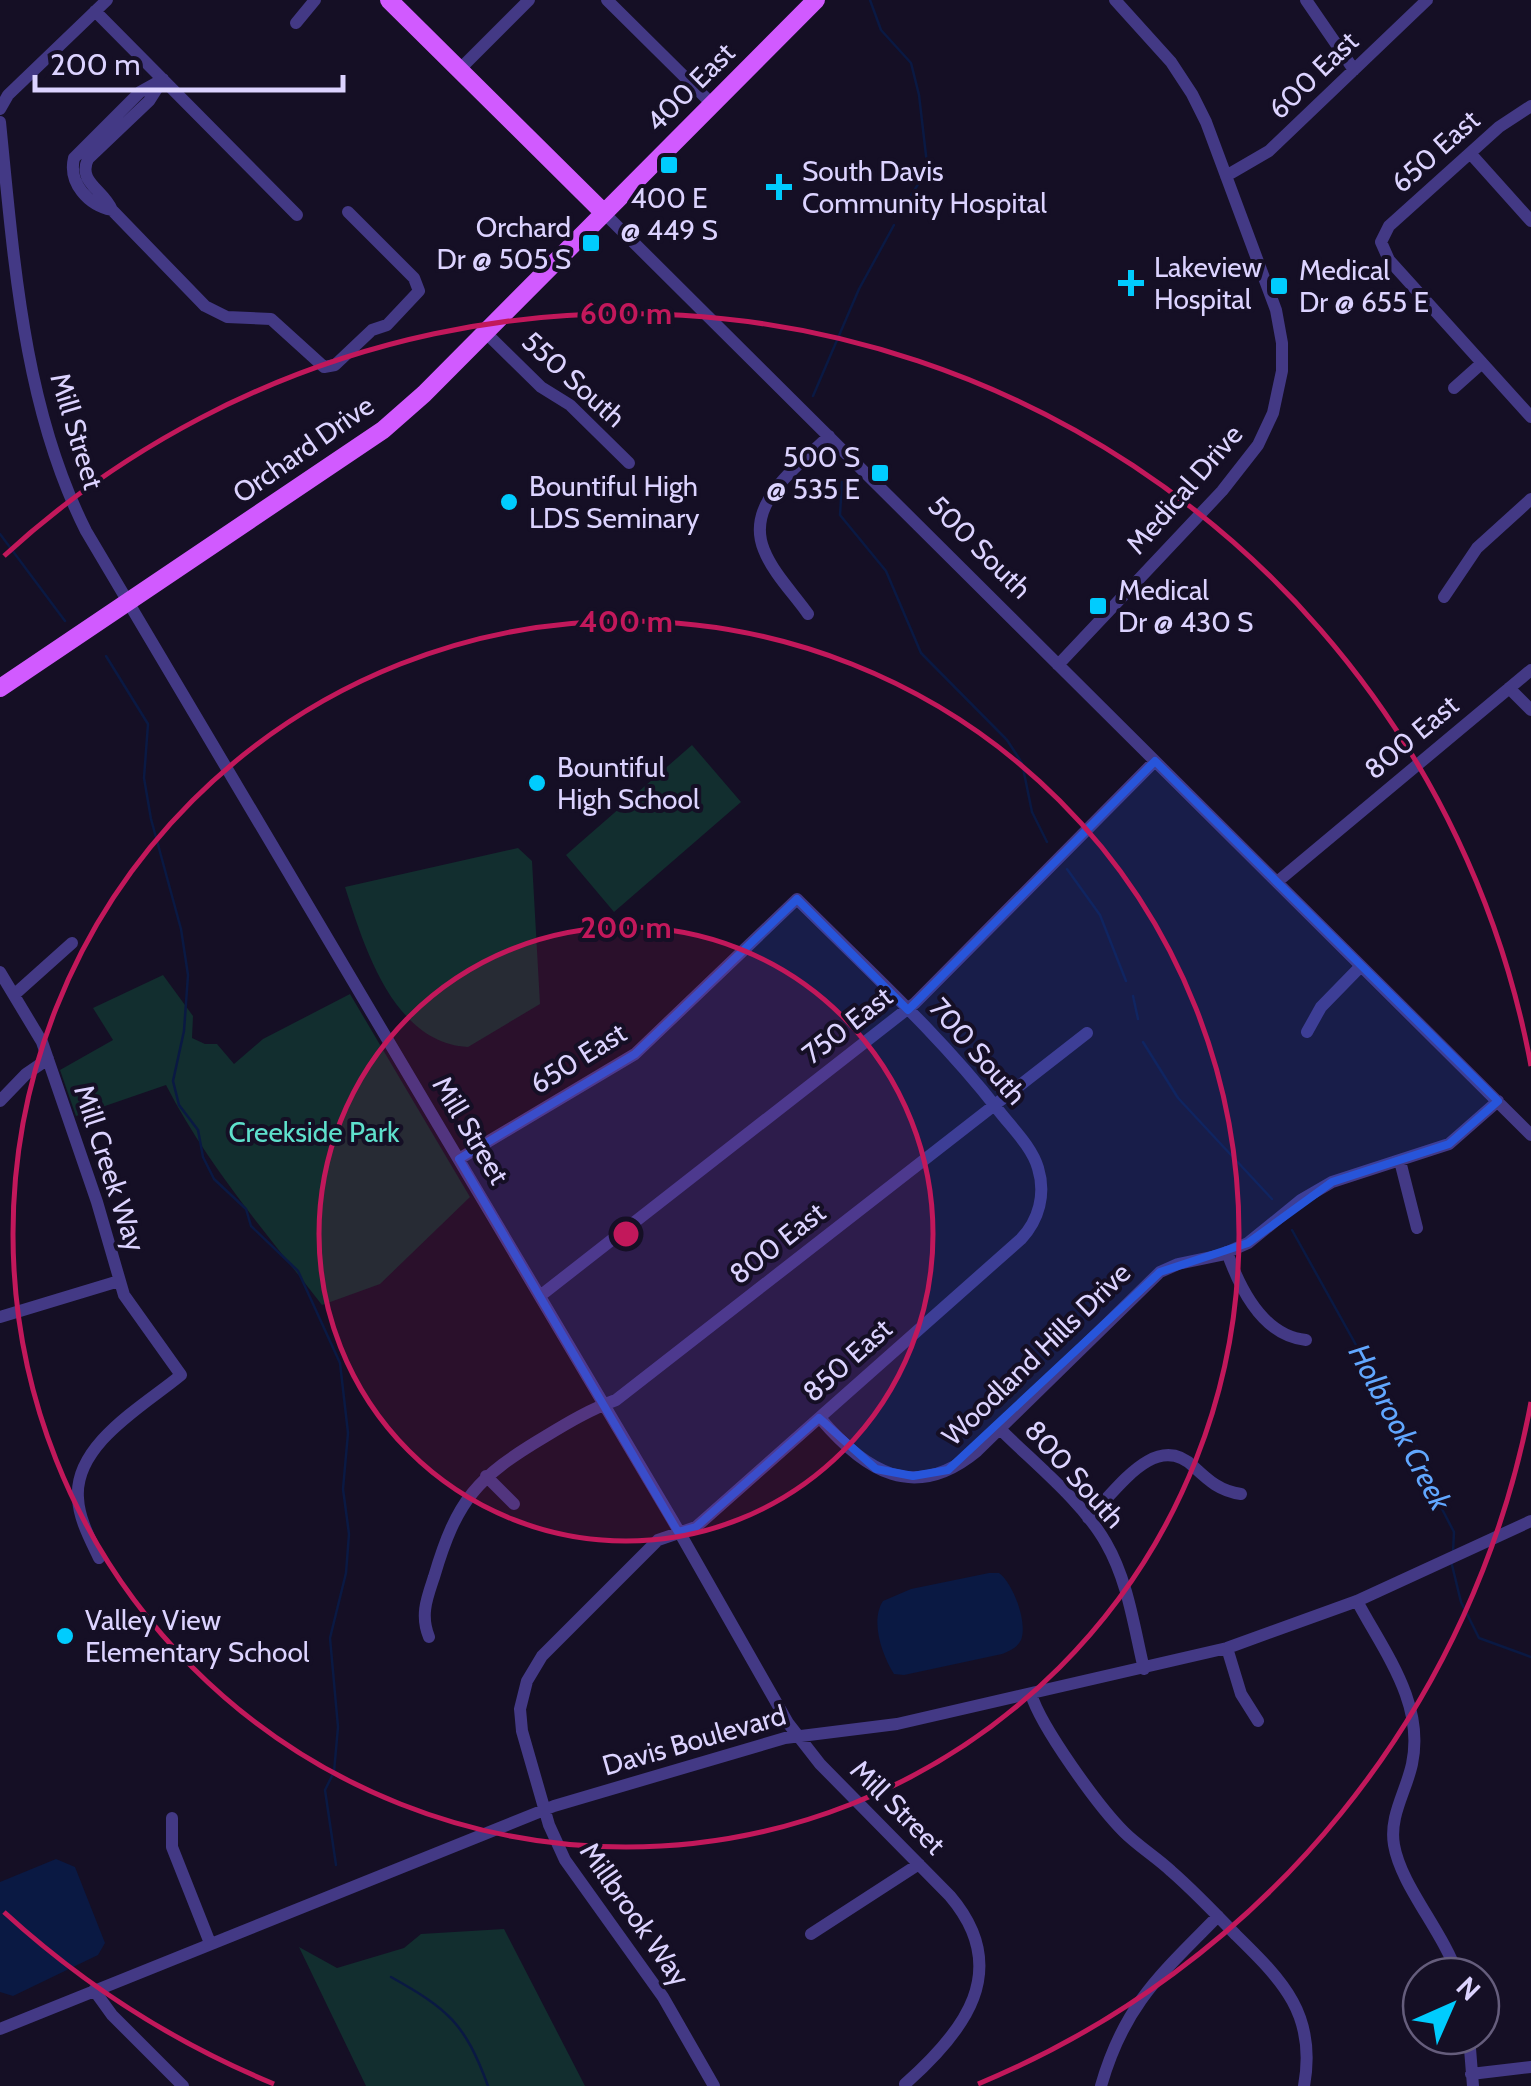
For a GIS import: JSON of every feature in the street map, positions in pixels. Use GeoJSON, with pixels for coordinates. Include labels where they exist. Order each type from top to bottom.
{"type":"FeatureCollection","features":[{"type":"Feature","properties":{"kind":"main road","name":"500 South"},"geometry":{"type":"LineString","coordinates":[[388,0],[604,213]]}},
{"type":"Feature","properties":{"kind":"main road","name":"400 East"},"geometry":{"type":"LineString","coordinates":[[604,213],[816,0]]}},
{"type":"Feature","properties":{"kind":"main road","name":"Orchard Drive"},"geometry":{"type":"LineString","coordinates":[[0,688],[382,430],[424,394],[604,213]]}},
{"type":"Feature","properties":{"kind":"street"},"geometry":{"type":"LineString","coordinates":[[0,109],[8,95],[107,0]]}},
{"type":"Feature","properties":{"kind":"street"},"geometry":{"type":"LineString","coordinates":[[296,23],[315,0]]}},
{"type":"Feature","properties":{"kind":"street"},"geometry":{"type":"LineString","coordinates":[[459,70],[529,0]]}},
{"type":"Feature","properties":{"kind":"street"},"geometry":{"type":"LineString","coordinates":[[607,0],[712,104]]}},
{"type":"Feature","properties":{"kind":"street","name":"Medical Drive"},"geometry":{"type":"LineString","coordinates":[[1058,664],[1238,474],[1273,414],[1282,371],[1280,326],[1206,122],[1186,82],[1114,0]]}},
{"type":"Feature","properties":{"kind":"street"},"geometry":{"type":"LineString","coordinates":[[1306,0],[1354,70]]}},
{"type":"Feature","properties":{"kind":"street","name":"600 East"},"geometry":{"type":"LineString","coordinates":[[1226,176],[1269,151],[1427,0]]}},
{"type":"Feature","properties":{"kind":"street"},"geometry":{"type":"LineString","coordinates":[[96,11],[298,215]]}},
{"type":"Feature","properties":{"kind":"street"},"geometry":{"type":"LineString","coordinates":[[163,79],[149,102],[86,162],[86,178],[205,306],[227,318],[270,319],[328,369],[336,366],[372,330],[387,325],[420,291],[414,278],[348,212]]}},
{"type":"Feature","properties":{"kind":"street","name":"650 East"},"geometry":{"type":"LineString","coordinates":[[1482,363],[1389,260],[1382,242],[1386,230],[1470,153],[1531,106]]}},
{"type":"Feature","properties":{"kind":"street","name":"Mill Street"},"geometry":{"type":"LineString","coordinates":[[0,122],[16,275],[36,386],[77,513],[798,1736],[965,1916],[975,1944],[978,1974],[972,2006],[958,2032],[905,2084]]}},
{"type":"Feature","properties":{"kind":"street"},"geometry":{"type":"LineString","coordinates":[[1470,153],[1531,220]]}},
{"type":"Feature","properties":{"kind":"street","name":"500 South"},"geometry":{"type":"LineString","coordinates":[[604,213],[1531,1134]]}},
{"type":"Feature","properties":{"kind":"street","name":"550 South"},"geometry":{"type":"LineString","coordinates":[[485,332],[629,463]]}},
{"type":"Feature","properties":{"kind":"street"},"geometry":{"type":"LineString","coordinates":[[1454,388],[1482,363],[1531,417]]}},
{"type":"Feature","properties":{"kind":"street"},"geometry":{"type":"LineString","coordinates":[[808,614],[768,558],[760,526],[771,495],[829,436]]}},
{"type":"Feature","properties":{"kind":"street"},"geometry":{"type":"LineString","coordinates":[[1444,597],[1477,548],[1531,498]]}},
{"type":"Feature","properties":{"kind":"street","name":"800 East"},"geometry":{"type":"LineString","coordinates":[[1277,882],[1531,670]]}},
{"type":"Feature","properties":{"kind":"street"},"geometry":{"type":"LineString","coordinates":[[1510,688],[1531,710]]}},
{"type":"Feature","properties":{"kind":"street","name":"750 East"},"geometry":{"type":"LineString","coordinates":[[540,1296],[908,1009],[1155,761]]}},
{"type":"Feature","properties":{"kind":"street","name":"650 East"},"geometry":{"type":"LineString","coordinates":[[459,1159],[636,1054],[797,899]]}},
{"type":"Feature","properties":{"kind":"street","name":"700 South"},"geometry":{"type":"LineString","coordinates":[[797,899],[957,1060],[995,1106],[1034,1157],[1042,1191],[1038,1213]]}},
{"type":"Feature","properties":{"kind":"street"},"geometry":{"type":"LineString","coordinates":[[15,994],[72,943]]}},
{"type":"Feature","properties":{"kind":"street"},"geometry":{"type":"LineString","coordinates":[[1307,1032],[1325,1002],[1361,966]]}},
{"type":"Feature","properties":{"kind":"street","name":"Mill Creek Way"},"geometry":{"type":"LineString","coordinates":[[0,972],[48,1060],[97,1202],[119,1280],[133,1312],[180,1375],[111,1433],[82,1469],[78,1500],[99,1558]]}},
{"type":"Feature","properties":{"kind":"street","name":"800 East"},"geometry":{"type":"LineString","coordinates":[[429,1637],[423,1616],[445,1539],[460,1508],[486,1476],[510,1456],[590,1409],[616,1400],[1087,1034]]}},
{"type":"Feature","properties":{"kind":"street"},"geometry":{"type":"LineString","coordinates":[[0,1101],[26,1074],[48,1060]]}},
{"type":"Feature","properties":{"kind":"street","name":"Woodland Hills Drive"},"geometry":{"type":"LineString","coordinates":[[820,1418],[860,1460],[885,1472],[903,1476],[948,1470],[1000,1429],[1152,1278],[1178,1264],[1248,1243],[1320,1188],[1449,1144],[1498,1101]]}},
{"type":"Feature","properties":{"kind":"street"},"geometry":{"type":"LineString","coordinates":[[1400,1161],[1417,1228]]}},
{"type":"Feature","properties":{"kind":"street","name":"850 East"},"geometry":{"type":"LineString","coordinates":[[678,1532],[696,1527],[820,1418],[1020,1239],[1038,1213]]}},
{"type":"Feature","properties":{"kind":"street"},"geometry":{"type":"LineString","coordinates":[[1227,1252],[1251,1303],[1285,1334],[1306,1340]]}},
{"type":"Feature","properties":{"kind":"street"},"geometry":{"type":"LineString","coordinates":[[0,1318],[119,1280]]}},
{"type":"Feature","properties":{"kind":"street","name":"800 South"},"geometry":{"type":"LineString","coordinates":[[1000,1429],[1088,1518],[1105,1541],[1120,1574],[1144,1669]]}},
{"type":"Feature","properties":{"kind":"street"},"geometry":{"type":"LineString","coordinates":[[1088,1518],[1147,1460],[1160,1454],[1184,1458],[1218,1488],[1241,1494]]}},
{"type":"Feature","properties":{"kind":"street"},"geometry":{"type":"LineString","coordinates":[[486,1476],[514,1504]]}},
{"type":"Feature","properties":{"kind":"street","name":"Davis Boulevard"},"geometry":{"type":"LineString","coordinates":[[0,2029],[544,1810],[798,1736],[876,1728],[1227,1648],[1357,1601],[1531,1522]]}},
{"type":"Feature","properties":{"kind":"street","name":"Millbrook Way"},"geometry":{"type":"LineString","coordinates":[[678,1532],[658,1540],[549,1648],[531,1672],[520,1720],[544,1810],[565,1860],[664,1997],[714,2086]]}},
{"type":"Feature","properties":{"kind":"street"},"geometry":{"type":"LineString","coordinates":[[1357,1601],[1401,1683],[1414,1720],[1414,1757],[1393,1830],[1396,1852],[1450,1956]]}},
{"type":"Feature","properties":{"kind":"street"},"geometry":{"type":"LineString","coordinates":[[1227,1648],[1240,1694],[1258,1721]]}},
{"type":"Feature","properties":{"kind":"street"},"geometry":{"type":"LineString","coordinates":[[1031,1694],[1039,1719],[1114,1821],[1276,1974],[1300,2016],[1306,2046],[1304,2086]]}},
{"type":"Feature","properties":{"kind":"street"},"geometry":{"type":"LineString","coordinates":[[172,1818],[172,1847],[210,1944]]}},
{"type":"Feature","properties":{"kind":"street"},"geometry":{"type":"LineString","coordinates":[[811,1934],[919,1864]]}},
{"type":"Feature","properties":{"kind":"street"},"geometry":{"type":"LineString","coordinates":[[1101,2086],[1114,2043],[1140,1997],[1218,1916]]}},
{"type":"Feature","properties":{"kind":"street"},"geometry":{"type":"LineString","coordinates":[[94,1990],[175,2083]]}},
{"type":"Feature","properties":{"kind":"street"},"geometry":{"type":"LineString","coordinates":[[1472,2080],[1531,2067]]}},
{"type":"Feature","properties":{"kind":"highlighted area"},"geometry":{"type":"Polygon","coordinates":[[[1155,761],[1498,1101],[1449,1144],[1332,1182],[1248,1243],[1160,1272],[948,1470],[913,1476],[876,1469],[819,1418],[696,1527],[678,1532],[459,1159],[635,1054],[797,899],[908,1010],[1155,761]]]}},
{"type":"Feature","properties":{"kind":"green space"},"geometry":{"type":"Polygon","coordinates":[[[692,745],[741,802],[614,912],[566,855],[692,745]]]}},
{"type":"Feature","properties":{"kind":"green space"},"geometry":{"type":"Polygon","coordinates":[[[518,848],[532,861],[540,1004],[468,1047],[442,1041],[420,1029],[386,988],[372,962],[345,887],[518,848]]]}},
{"type":"Feature","properties":{"kind":"green space","name":"Creekside Park"},"geometry":{"type":"Polygon","coordinates":[[[163,975],[193,1016],[192,1038],[217,1044],[234,1064],[263,1039],[350,994],[470,1197],[380,1284],[322,1305],[219,1171],[166,1085],[76,1116],[60,1070],[113,1040],[93,1008],[163,975]]]}},
{"type":"Feature","properties":{"kind":"green space"},"geometry":{"type":"Polygon","coordinates":[[[504,1929],[585,2086],[366,2086],[299,1947],[337,1968],[404,1948],[421,1934],[504,1929]]]}},
{"type":"Feature","properties":{"kind":"water"},"geometry":{"type":"Polygon","coordinates":[[[999,1573],[1004,1578],[1018,1604],[1023,1633],[1017,1645],[1002,1654],[894,1674],[878,1628],[883,1601],[911,1589],[999,1573]]]}},
{"type":"Feature","properties":{"kind":"water"},"geometry":{"type":"Polygon","coordinates":[[[56,1859],[75,1867],[105,1943],[98,1955],[13,1996],[0,1992],[0,1882],[56,1859]]]}},
{"type":"Feature","properties":{"kind":"waterway","name":"Holbrook Creek"},"geometry":{"type":"LineString","coordinates":[[870,0],[881,30],[911,63],[919,95],[927,164],[900,213]]}},
{"type":"Feature","properties":{"kind":"waterway","name":"Holbrook Creek"},"geometry":{"type":"LineString","coordinates":[[813,396],[859,289],[894,225]]}},
{"type":"Feature","properties":{"kind":"waterway","name":"Holbrook Creek"},"geometry":{"type":"LineString","coordinates":[[842,482],[840,515],[886,571],[921,653],[1007,740],[1022,763],[1032,812],[1047,842]]}},
{"type":"Feature","properties":{"kind":"waterway"},"geometry":{"type":"LineString","coordinates":[[0,534],[65,621]]}},
{"type":"Feature","properties":{"kind":"waterway"},"geometry":{"type":"LineString","coordinates":[[106,656],[148,724],[144,778],[181,929],[188,975],[184,1031],[173,1081],[179,1105],[198,1130],[203,1157],[214,1179],[246,1209],[251,1226],[298,1271],[340,1363],[348,1433],[343,1489],[349,1534],[346,1573],[330,1638],[338,1727],[334,1772],[325,1790],[336,1865]]}},
{"type":"Feature","properties":{"kind":"waterway","name":"Holbrook Creek"},"geometry":{"type":"LineString","coordinates":[[1067,869],[1100,915],[1126,981]]}},
{"type":"Feature","properties":{"kind":"waterway"},"geometry":{"type":"LineString","coordinates":[[1133,996],[1138,1019]]}},
{"type":"Feature","properties":{"kind":"waterway","name":"Holbrook Creek"},"geometry":{"type":"LineString","coordinates":[[1143,1042],[1178,1098],[1272,1199]]}},
{"type":"Feature","properties":{"kind":"waterway","name":"Holbrook Creek"},"geometry":{"type":"LineString","coordinates":[[1292,1230],[1395,1415],[1420,1451],[1431,1488],[1454,1532],[1453,1552]]}},
{"type":"Feature","properties":{"kind":"waterway","name":"Holbrook Creek"},"geometry":{"type":"LineString","coordinates":[[1452,1565],[1461,1602],[1479,1638],[1531,1657]]}},
{"type":"Feature","properties":{"kind":"waterway"},"geometry":{"type":"LineString","coordinates":[[391,1977],[452,2020],[471,2047],[488,2086]]}},
{"type":"Feature","properties":{"kind":"place","name":"400 E @ 449 S"},"geometry":{"type":"Point","coordinates":[669,165]}},
{"type":"Feature","properties":{"kind":"place","name":"South Davis Community Hospital"},"geometry":{"type":"Point","coordinates":[779,187]}},
{"type":"Feature","properties":{"kind":"place","name":"Orchard Dr @ 505 S"},"geometry":{"type":"Point","coordinates":[591,243]}},
{"type":"Feature","properties":{"kind":"place","name":"Lakeview Hospital"},"geometry":{"type":"Point","coordinates":[1131,283]}},
{"type":"Feature","properties":{"kind":"place","name":"Medical Dr @ 655 E"},"geometry":{"type":"Point","coordinates":[1279,286]}},
{"type":"Feature","properties":{"kind":"place","name":"500 S @ 535 E"},"geometry":{"type":"Point","coordinates":[880,473]}},
{"type":"Feature","properties":{"kind":"place","name":"Bountiful High LDS Seminary"},"geometry":{"type":"Point","coordinates":[509,502]}},
{"type":"Feature","properties":{"kind":"place","name":"Medical Dr @ 430 S"},"geometry":{"type":"Point","coordinates":[1098,606]}},
{"type":"Feature","properties":{"kind":"place","name":"Bountiful High School"},"geometry":{"type":"Point","coordinates":[537,783]}},
{"type":"Feature","properties":{"kind":"place","name":"Valley View Elementary School"},"geometry":{"type":"Point","coordinates":[65,1636]}}]}
